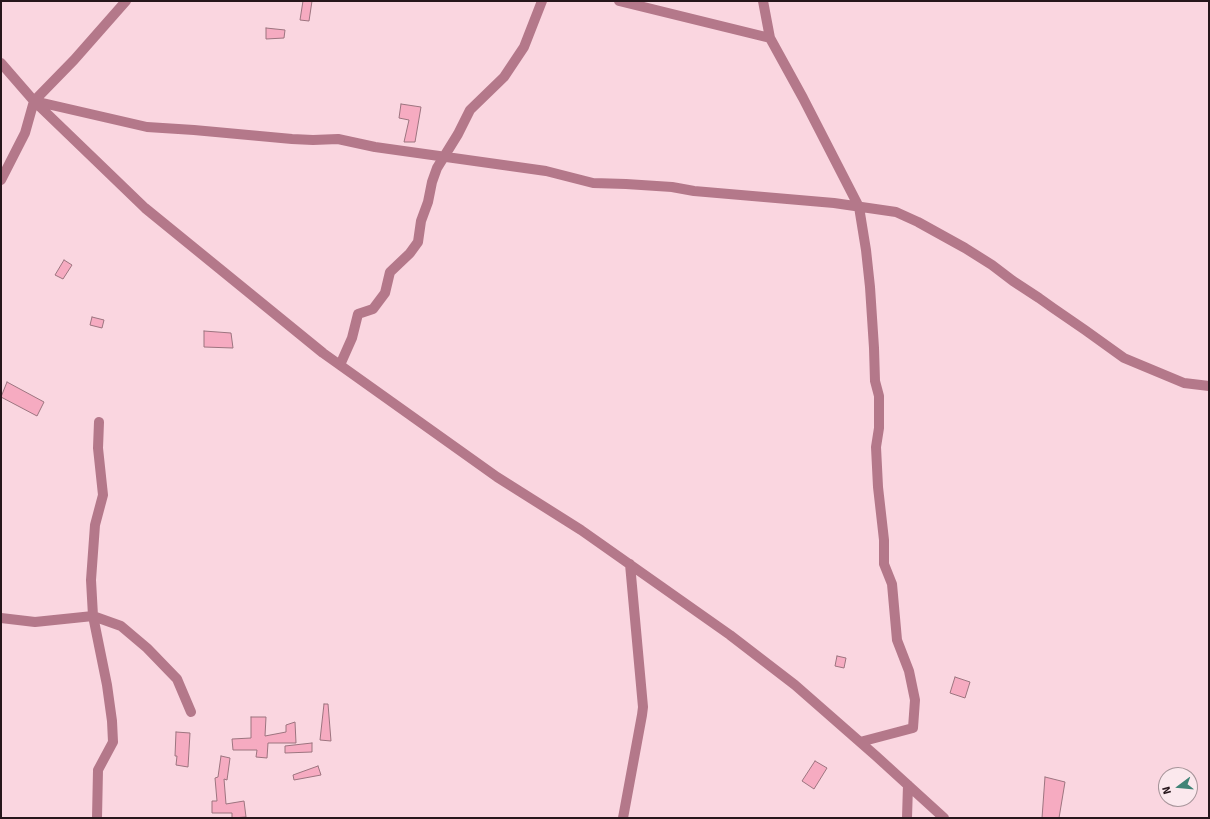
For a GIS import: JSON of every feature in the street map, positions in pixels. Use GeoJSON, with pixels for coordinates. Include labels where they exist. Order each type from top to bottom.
{"type":"FeatureCollection","features":[{"type":"Feature","properties":{"kind":"street"},"geometry":{"type":"LineString","coordinates":[[1,180],[25,133],[34,101],[74,60],[126,1]]}},
{"type":"Feature","properties":{"kind":"street"},"geometry":{"type":"LineString","coordinates":[[340,365],[352,338],[358,314],[373,309],[385,293],[390,272],[410,253],[418,242],[421,221],[428,202],[432,182],[437,168],[470,110],[504,77],[524,47],[542,1]]}},
{"type":"Feature","properties":{"kind":"street"},"geometry":{"type":"LineString","coordinates":[[619,1],[770,38]]}},
{"type":"Feature","properties":{"kind":"street"},"geometry":{"type":"LineString","coordinates":[[764,1],[770,38],[803,98],[859,207],[866,250],[870,287],[875,381],[879,396],[879,428],[876,447],[878,487],[884,540],[884,564],[892,584],[897,640],[909,671],[915,700],[913,728],[860,742]]}},
{"type":"Feature","properties":{"kind":"street"},"geometry":{"type":"LineString","coordinates":[[1,63],[34,101],[145,208],[323,353],[497,477],[581,530],[730,635],[795,684],[944,818]]}},
{"type":"Feature","properties":{"kind":"street"},"geometry":{"type":"LineString","coordinates":[[34,101],[147,127],[194,130],[292,140],[338,139],[375,147],[444,158],[546,171],[593,183],[626,184],[834,203],[896,212],[918,222],[992,265],[1124,358],[1184,383],[1209,386]]}},
{"type":"Feature","properties":{"kind":"street"},"geometry":{"type":"LineString","coordinates":[[97,818],[98,770],[113,742],[112,721],[107,686],[93,616],[91,580],[95,525],[103,495],[98,448],[99,422]]}},
{"type":"Feature","properties":{"kind":"street"},"geometry":{"type":"LineString","coordinates":[[623,818],[643,707],[630,564]]}},
{"type":"Feature","properties":{"kind":"street"},"geometry":{"type":"LineString","coordinates":[[1,618],[35,622],[93,616],[121,626],[147,648],[177,680],[191,712]]}},
{"type":"Feature","properties":{"kind":"street"},"geometry":{"type":"LineString","coordinates":[[908,785],[908,818]]}},
{"type":"Feature","properties":{"kind":"building"},"geometry":{"type":"Polygon","coordinates":[[[303,1],[312,1],[309,21],[300,20],[303,1]]]}},
{"type":"Feature","properties":{"kind":"building"},"geometry":{"type":"Polygon","coordinates":[[[266,28],[285,30],[284,38],[266,39],[266,28]]]}},
{"type":"Feature","properties":{"kind":"building"},"geometry":{"type":"Polygon","coordinates":[[[401,104],[421,107],[415,142],[404,142],[409,120],[399,118],[401,104]]]}},
{"type":"Feature","properties":{"kind":"building"},"geometry":{"type":"Polygon","coordinates":[[[64,260],[72,265],[63,279],[55,275],[64,260]]]}},
{"type":"Feature","properties":{"kind":"building"},"geometry":{"type":"Polygon","coordinates":[[[92,317],[104,320],[102,328],[90,325],[92,317]]]}},
{"type":"Feature","properties":{"kind":"building"},"geometry":{"type":"Polygon","coordinates":[[[204,331],[231,333],[233,348],[204,347],[204,331]]]}},
{"type":"Feature","properties":{"kind":"building"},"geometry":{"type":"Polygon","coordinates":[[[7,382],[44,402],[37,416],[1,397],[7,382]]]}},
{"type":"Feature","properties":{"kind":"building"},"geometry":{"type":"Polygon","coordinates":[[[837,656],[846,658],[844,668],[835,666],[837,656]]]}},
{"type":"Feature","properties":{"kind":"building"},"geometry":{"type":"Polygon","coordinates":[[[955,677],[970,682],[965,698],[950,693],[955,677]]]}},
{"type":"Feature","properties":{"kind":"building"},"geometry":{"type":"Polygon","coordinates":[[[324,704],[328,704],[331,741],[320,740],[324,704]]]}},
{"type":"Feature","properties":{"kind":"building"},"geometry":{"type":"Polygon","coordinates":[[[251,717],[266,717],[265,736],[286,732],[286,725],[295,722],[296,743],[268,743],[267,758],[256,757],[257,750],[233,750],[232,739],[251,738],[251,717]]]}},
{"type":"Feature","properties":{"kind":"building"},"geometry":{"type":"Polygon","coordinates":[[[176,732],[190,733],[188,767],[176,765],[176,732]]]}},
{"type":"Feature","properties":{"kind":"building"},"geometry":{"type":"Polygon","coordinates":[[[312,743],[312,752],[285,753],[285,746],[312,743]]]}},
{"type":"Feature","properties":{"kind":"building"},"geometry":{"type":"Polygon","coordinates":[[[221,756],[230,758],[227,780],[224,779],[226,804],[244,801],[246,817],[232,818],[232,813],[212,813],[212,801],[217,801],[215,778],[218,777],[221,756]]]}},
{"type":"Feature","properties":{"kind":"building"},"geometry":{"type":"Polygon","coordinates":[[[815,761],[827,768],[814,789],[802,781],[815,761]]]}},
{"type":"Feature","properties":{"kind":"building"},"geometry":{"type":"Polygon","coordinates":[[[318,766],[321,775],[294,780],[293,775],[318,766]]]}},
{"type":"Feature","properties":{"kind":"building"},"geometry":{"type":"Polygon","coordinates":[[[1045,777],[1065,782],[1059,818],[1042,818],[1045,777]]]}}]}
